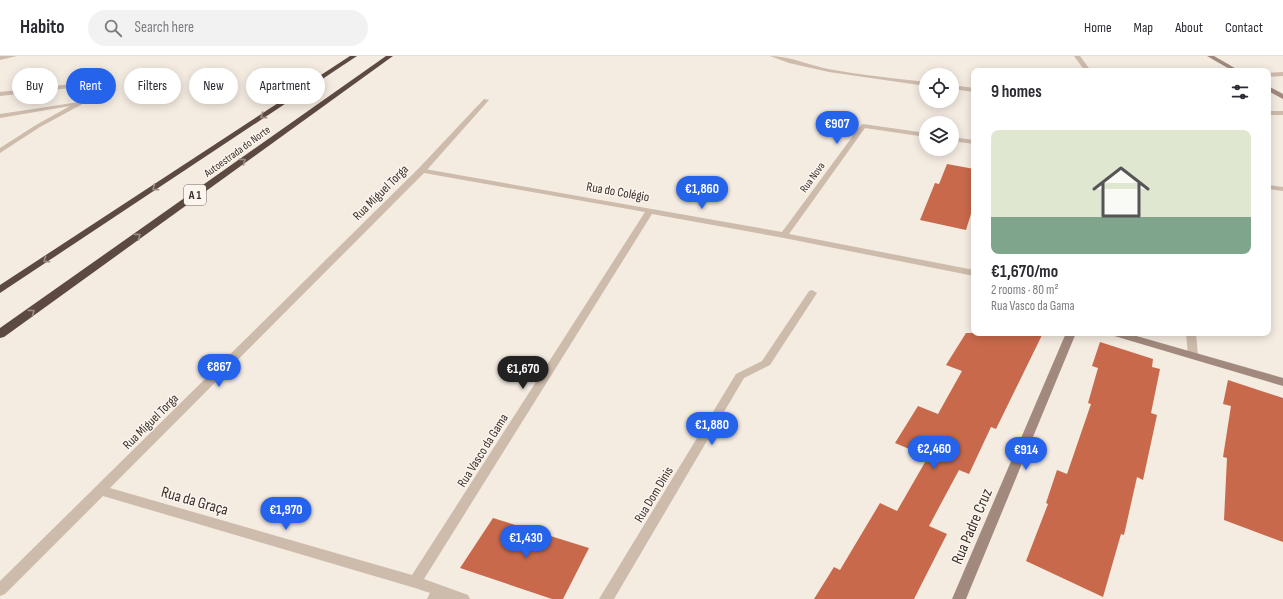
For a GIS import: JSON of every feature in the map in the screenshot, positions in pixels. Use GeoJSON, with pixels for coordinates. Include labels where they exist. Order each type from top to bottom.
{"type":"FeatureCollection","features":[{"type":"Feature","properties":{"kind":"highway","name":"Autoestrada do Norte"},"geometry":{"type":"LineString","coordinates":[[0,290],[354,56]]}},
{"type":"Feature","properties":{"kind":"highway","name":"Autoestrada do Norte"},"geometry":{"type":"LineString","coordinates":[[0,334],[390,56]]}},
{"type":"Feature","properties":{"kind":"street"},"geometry":{"type":"LineString","coordinates":[[0,58],[14,56]]}},
{"type":"Feature","properties":{"kind":"street"},"geometry":{"type":"LineString","coordinates":[[773,56],[787,61],[833,71],[919,83]]}},
{"type":"Feature","properties":{"kind":"street"},"geometry":{"type":"LineString","coordinates":[[1077,56],[1086,68]]}},
{"type":"Feature","properties":{"kind":"street"},"geometry":{"type":"LineString","coordinates":[[1210,56],[1232,68]]}},
{"type":"Feature","properties":{"kind":"street"},"geometry":{"type":"LineString","coordinates":[[1271,75],[1283,74]]}},
{"type":"Feature","properties":{"kind":"street"},"geometry":{"type":"LineString","coordinates":[[0,94],[66,87]]}},
{"type":"Feature","properties":{"kind":"street"},"geometry":{"type":"LineString","coordinates":[[959,88],[971,90]]}},
{"type":"Feature","properties":{"kind":"street"},"geometry":{"type":"LineString","coordinates":[[1271,90],[1283,97]]}},
{"type":"Feature","properties":{"kind":"street","name":"Rua Miguel Torga"},"geometry":{"type":"LineString","coordinates":[[0,590],[422,170],[486,100]]}},
{"type":"Feature","properties":{"kind":"street"},"geometry":{"type":"LineString","coordinates":[[0,116],[68,104]]}},
{"type":"Feature","properties":{"kind":"street"},"geometry":{"type":"LineString","coordinates":[[0,151],[38,126],[79,104]]}},
{"type":"Feature","properties":{"kind":"street"},"geometry":{"type":"LineString","coordinates":[[1271,113],[1283,113]]}},
{"type":"Feature","properties":{"kind":"street","name":"Rua Nova"},"geometry":{"type":"LineString","coordinates":[[784,235],[863,126],[919,134]]}},
{"type":"Feature","properties":{"kind":"street"},"geometry":{"type":"LineString","coordinates":[[959,140],[971,142]]}},
{"type":"Feature","properties":{"kind":"street","name":"Rua do Colégio"},"geometry":{"type":"LineString","coordinates":[[422,170],[971,269]]}},
{"type":"Feature","properties":{"kind":"street"},"geometry":{"type":"LineString","coordinates":[[1271,187],[1283,189]]}},
{"type":"Feature","properties":{"kind":"street","name":"Rua Vasco da Gama"},"geometry":{"type":"LineString","coordinates":[[415,582],[650,211]]}},
{"type":"Feature","properties":{"kind":"street","name":"Rua Dom Dinis"},"geometry":{"type":"LineString","coordinates":[[606,599],[740,376],[766,363],[812,293]]}},
{"type":"Feature","properties":{"kind":"street","name":"Rua Padre Cruz"},"geometry":{"type":"LineString","coordinates":[[959,599],[1070,336]]}},
{"type":"Feature","properties":{"kind":"street"},"geometry":{"type":"LineString","coordinates":[[1125,336],[1283,382]]}},
{"type":"Feature","properties":{"kind":"street"},"geometry":{"type":"LineString","coordinates":[[1191,336],[1193,356]]}},
{"type":"Feature","properties":{"kind":"street","name":"Rua da Graça"},"geometry":{"type":"LineString","coordinates":[[100,490],[415,582],[436,595],[464,599]]}},
{"type":"Feature","properties":{"kind":"building"},"geometry":{"type":"Polygon","coordinates":[[[947,164],[971,168],[971,214],[966,230],[920,220],[935,183],[939,184],[947,164]]]}},
{"type":"Feature","properties":{"kind":"building"},"geometry":{"type":"Polygon","coordinates":[[[966,333],[971,333],[971,336],[1042,336],[996,429],[991,427],[969,474],[959,470],[929,526],[947,534],[914,599],[814,599],[834,567],[840,570],[880,503],[897,511],[928,457],[895,443],[918,406],[938,414],[962,371],[946,365],[966,333]]]}},
{"type":"Feature","properties":{"kind":"building"},"geometry":{"type":"Polygon","coordinates":[[[1100,342],[1153,359],[1152,367],[1160,369],[1151,413],[1157,415],[1143,480],[1137,477],[1124,535],[1121,534],[1103,597],[1026,561],[1048,504],[1046,503],[1057,470],[1067,474],[1091,404],[1088,403],[1098,368],[1092,366],[1100,342]]]}},
{"type":"Feature","properties":{"kind":"building"},"geometry":{"type":"Polygon","coordinates":[[[1228,380],[1283,398],[1283,542],[1224,520],[1227,458],[1223,457],[1231,406],[1223,404],[1228,380]]]}},
{"type":"Feature","properties":{"kind":"building"},"geometry":{"type":"Polygon","coordinates":[[[493,518],[589,548],[563,599],[552,599],[460,568],[493,518]]]}}]}
